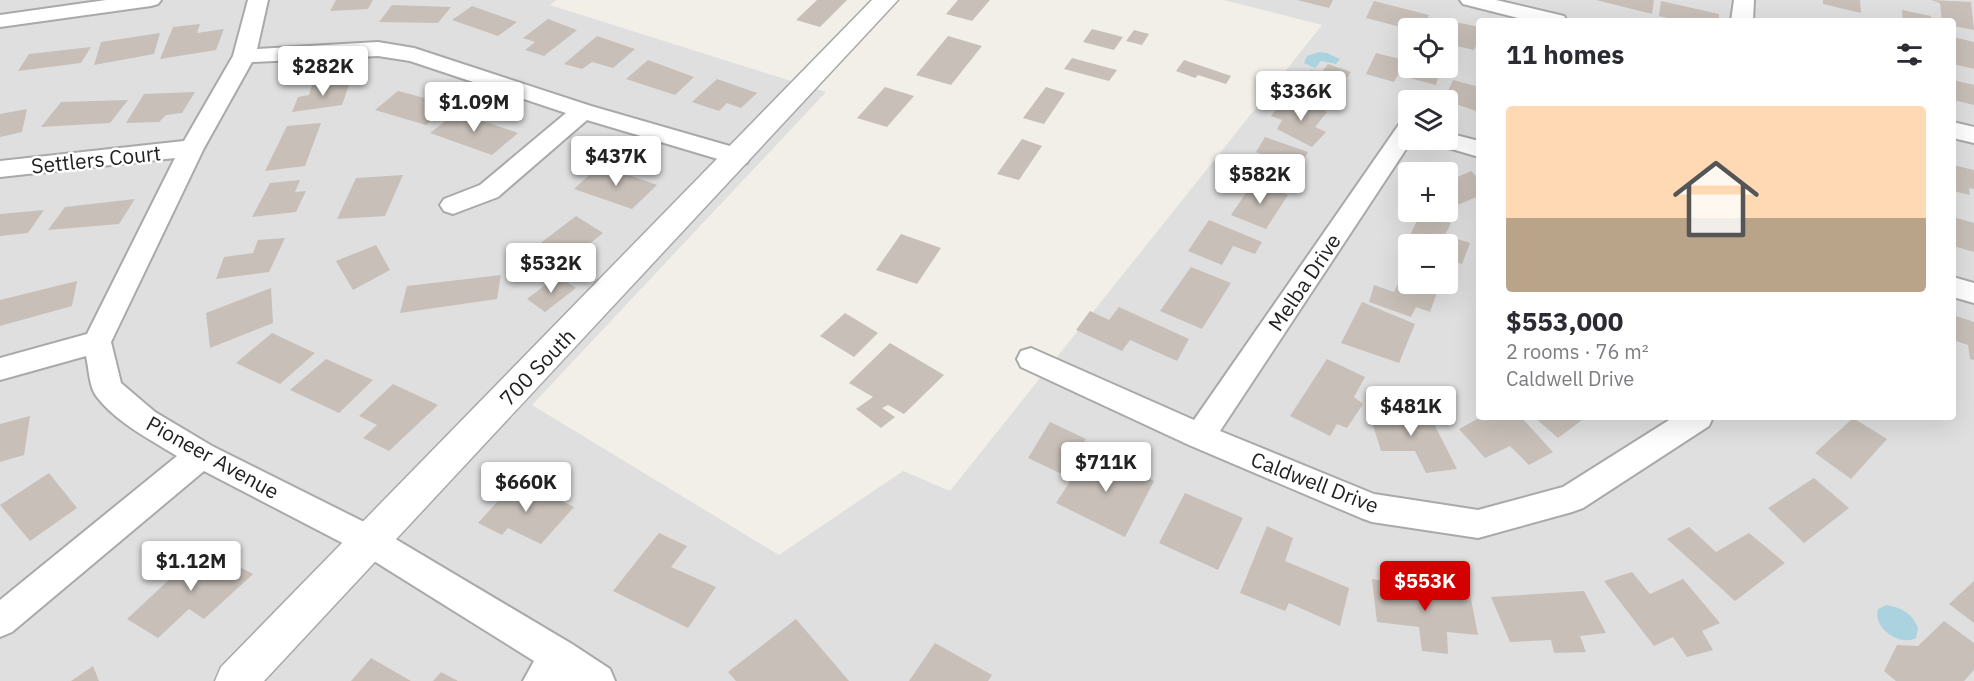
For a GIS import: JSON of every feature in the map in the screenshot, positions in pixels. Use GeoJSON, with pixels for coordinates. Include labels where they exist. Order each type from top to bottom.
{"type":"FeatureCollection","features":[{"type":"Feature","properties":{"kind":"street"},"geometry":{"type":"LineString","coordinates":[[0,21],[151,0]]}},
{"type":"Feature","properties":{"kind":"street"},"geometry":{"type":"LineString","coordinates":[[0,369],[97,342],[192,148],[244,56],[258,0]]}},
{"type":"Feature","properties":{"kind":"street","name":"700 South"},"geometry":{"type":"LineString","coordinates":[[236,681],[886,0]]}},
{"type":"Feature","properties":{"kind":"street"},"geometry":{"type":"LineString","coordinates":[[1470,0],[1544,18]]}},
{"type":"Feature","properties":{"kind":"street"},"geometry":{"type":"LineString","coordinates":[[1742,18],[1744,0]]}},
{"type":"Feature","properties":{"kind":"street"},"geometry":{"type":"LineString","coordinates":[[244,56],[378,49],[414,55],[584,111],[738,157]]}},
{"type":"Feature","properties":{"kind":"street"},"geometry":{"type":"LineString","coordinates":[[453,205],[489,190],[584,111]]}},
{"type":"Feature","properties":{"kind":"street"},"geometry":{"type":"LineString","coordinates":[[1956,131],[1974,135]]}},
{"type":"Feature","properties":{"kind":"street","name":"Melba Drive"},"geometry":{"type":"LineString","coordinates":[[1200,436],[1398,143]]}},
{"type":"Feature","properties":{"kind":"street"},"geometry":{"type":"LineString","coordinates":[[1458,143],[1476,148]]}},
{"type":"Feature","properties":{"kind":"street","name":"Settlers Court"},"geometry":{"type":"LineString","coordinates":[[0,169],[192,148]]}},
{"type":"Feature","properties":{"kind":"street"},"geometry":{"type":"LineString","coordinates":[[1956,288],[1974,293]]}},
{"type":"Feature","properties":{"kind":"street","name":"Pioneer Avenue"},"geometry":{"type":"LineString","coordinates":[[97,342],[108,389],[144,420],[201,455],[370,541],[550,668],[597,681]]}},
{"type":"Feature","properties":{"kind":"street","name":"Caldwell Drive"},"geometry":{"type":"LineString","coordinates":[[1031,359],[1200,436],[1372,508],[1479,524],[1572,498],[1693,420]]}},
{"type":"Feature","properties":{"kind":"street"},"geometry":{"type":"LineString","coordinates":[[0,621],[201,455]]}},
{"type":"Feature","properties":{"kind":"shaded area"},"geometry":{"type":"Polygon","coordinates":[[[0,0],[556,0],[550,5],[826,92],[532,405],[779,555],[903,471],[950,491],[1322,25],[1223,0],[1974,0],[1974,681],[0,681],[0,0]]]}},
{"type":"Feature","properties":{"kind":"water"},"geometry":{"type":"Polygon","coordinates":[[[1319,52],[1340,59],[1336,64],[1321,61],[1315,68],[1304,63],[1307,56],[1319,52]]]}},
{"type":"Feature","properties":{"kind":"water"},"geometry":{"type":"Polygon","coordinates":[[[1886,605],[1897,607],[1910,615],[1918,628],[1916,638],[1902,640],[1883,629],[1877,616],[1878,609],[1886,605]]]}},
{"type":"Feature","properties":{"kind":"building"},"geometry":{"type":"Polygon","coordinates":[[[336,0],[373,0],[368,9],[330,11],[336,0]]]}},
{"type":"Feature","properties":{"kind":"building"},"geometry":{"type":"Polygon","coordinates":[[[817,0],[847,0],[820,27],[796,20],[817,0]]]}},
{"type":"Feature","properties":{"kind":"building"},"geometry":{"type":"Polygon","coordinates":[[[958,0],[990,0],[972,21],[946,14],[958,0]]]}},
{"type":"Feature","properties":{"kind":"building"},"geometry":{"type":"Polygon","coordinates":[[[1297,0],[1333,0],[1329,8],[1297,0]]]}},
{"type":"Feature","properties":{"kind":"building"},"geometry":{"type":"Polygon","coordinates":[[[1596,0],[1654,0],[1652,14],[1596,0]]]}},
{"type":"Feature","properties":{"kind":"building"},"geometry":{"type":"Polygon","coordinates":[[[1823,0],[1860,0],[1861,13],[1823,4],[1823,0]]]}},
{"type":"Feature","properties":{"kind":"building"},"geometry":{"type":"Polygon","coordinates":[[[1931,0],[1971,2],[1974,30],[1956,27],[1956,18],[1942,18],[1940,3],[1931,0]]]}},
{"type":"Feature","properties":{"kind":"building"},"geometry":{"type":"Polygon","coordinates":[[[1374,1],[1429,15],[1428,18],[1398,18],[1398,26],[1366,18],[1374,1]]]}},
{"type":"Feature","properties":{"kind":"building"},"geometry":{"type":"Polygon","coordinates":[[[1661,1],[1719,14],[1719,18],[1668,18],[1659,16],[1661,1]]]}},
{"type":"Feature","properties":{"kind":"building"},"geometry":{"type":"Polygon","coordinates":[[[392,5],[451,7],[438,23],[379,22],[392,5]]]}},
{"type":"Feature","properties":{"kind":"building"},"geometry":{"type":"Polygon","coordinates":[[[472,6],[517,22],[498,36],[452,20],[472,6]]]}},
{"type":"Feature","properties":{"kind":"building"},"geometry":{"type":"Polygon","coordinates":[[[1902,10],[1931,16],[1931,18],[1903,18],[1902,10]]]}},
{"type":"Feature","properties":{"kind":"building"},"geometry":{"type":"Polygon","coordinates":[[[548,19],[577,30],[544,56],[525,50],[535,42],[523,38],[548,19]]]}},
{"type":"Feature","properties":{"kind":"building"},"geometry":{"type":"Polygon","coordinates":[[[1458,22],[1476,26],[1474,50],[1458,46],[1458,22]]]}},
{"type":"Feature","properties":{"kind":"building"},"geometry":{"type":"Polygon","coordinates":[[[200,24],[197,33],[224,29],[216,50],[160,59],[173,27],[200,24]]]}},
{"type":"Feature","properties":{"kind":"building"},"geometry":{"type":"Polygon","coordinates":[[[1092,29],[1123,37],[1114,50],[1083,42],[1092,29]]]}},
{"type":"Feature","properties":{"kind":"building"},"geometry":{"type":"Polygon","coordinates":[[[1134,30],[1149,34],[1142,45],[1126,41],[1134,30]]]}},
{"type":"Feature","properties":{"kind":"building"},"geometry":{"type":"Polygon","coordinates":[[[160,33],[154,54],[94,65],[101,42],[160,33]]]}},
{"type":"Feature","properties":{"kind":"building"},"geometry":{"type":"Polygon","coordinates":[[[597,36],[635,49],[613,68],[592,62],[582,69],[564,64],[597,36]]]}},
{"type":"Feature","properties":{"kind":"building"},"geometry":{"type":"Polygon","coordinates":[[[948,36],[982,46],[951,85],[916,75],[948,36]]]}},
{"type":"Feature","properties":{"kind":"building"},"geometry":{"type":"Polygon","coordinates":[[[1956,38],[1974,42],[1974,69],[1956,65],[1956,38]]]}},
{"type":"Feature","properties":{"kind":"building"},"geometry":{"type":"Polygon","coordinates":[[[91,47],[81,63],[18,71],[29,54],[91,47]]]}},
{"type":"Feature","properties":{"kind":"building"},"geometry":{"type":"Polygon","coordinates":[[[1376,53],[1398,58],[1398,75],[1394,82],[1366,74],[1376,53]]]}},
{"type":"Feature","properties":{"kind":"building"},"geometry":{"type":"Polygon","coordinates":[[[1072,58],[1117,70],[1109,81],[1064,69],[1072,58]]]}},
{"type":"Feature","properties":{"kind":"building"},"geometry":{"type":"Polygon","coordinates":[[[648,60],[694,77],[675,95],[626,79],[648,60]]]}},
{"type":"Feature","properties":{"kind":"building"},"geometry":{"type":"Polygon","coordinates":[[[1184,60],[1231,76],[1226,84],[1198,75],[1195,78],[1176,71],[1184,60]]]}},
{"type":"Feature","properties":{"kind":"building"},"geometry":{"type":"Polygon","coordinates":[[[1328,64],[1351,72],[1331,101],[1295,89],[1311,70],[1321,73],[1328,64]]]}},
{"type":"Feature","properties":{"kind":"building"},"geometry":{"type":"Polygon","coordinates":[[[1409,78],[1438,78],[1436,85],[1409,78]]]}},
{"type":"Feature","properties":{"kind":"building"},"geometry":{"type":"Polygon","coordinates":[[[717,79],[757,93],[741,108],[727,103],[719,111],[692,102],[717,79]]]}},
{"type":"Feature","properties":{"kind":"building"},"geometry":{"type":"Polygon","coordinates":[[[1453,80],[1476,86],[1476,111],[1458,105],[1458,90],[1448,90],[1453,80]]]}},
{"type":"Feature","properties":{"kind":"building"},"geometry":{"type":"Polygon","coordinates":[[[1956,81],[1974,85],[1974,105],[1956,101],[1956,81]]]}},
{"type":"Feature","properties":{"kind":"building"},"geometry":{"type":"Polygon","coordinates":[[[350,82],[342,105],[292,112],[298,97],[309,95],[312,85],[350,82]]]}},
{"type":"Feature","properties":{"kind":"building"},"geometry":{"type":"Polygon","coordinates":[[[885,87],[914,96],[887,127],[857,118],[885,87]]]}},
{"type":"Feature","properties":{"kind":"building"},"geometry":{"type":"Polygon","coordinates":[[[1046,87],[1065,93],[1044,124],[1023,118],[1046,87]]]}},
{"type":"Feature","properties":{"kind":"building"},"geometry":{"type":"Polygon","coordinates":[[[398,91],[451,105],[426,125],[375,110],[398,91]]]}},
{"type":"Feature","properties":{"kind":"building"},"geometry":{"type":"Polygon","coordinates":[[[195,92],[182,113],[166,115],[159,122],[126,123],[144,94],[195,92]]]}},
{"type":"Feature","properties":{"kind":"building"},"geometry":{"type":"Polygon","coordinates":[[[1301,99],[1327,112],[1315,127],[1326,132],[1312,147],[1277,129],[1282,120],[1271,116],[1281,104],[1291,107],[1301,99]]]}},
{"type":"Feature","properties":{"kind":"building"},"geometry":{"type":"Polygon","coordinates":[[[128,100],[110,123],[41,127],[61,102],[128,100]]]}},
{"type":"Feature","properties":{"kind":"building"},"geometry":{"type":"Polygon","coordinates":[[[27,109],[22,132],[0,137],[0,114],[27,109]]]}},
{"type":"Feature","properties":{"kind":"building"},"geometry":{"type":"Polygon","coordinates":[[[457,112],[518,133],[492,155],[430,133],[457,112]]]}},
{"type":"Feature","properties":{"kind":"building"},"geometry":{"type":"Polygon","coordinates":[[[321,123],[305,166],[265,171],[287,126],[321,123]]]}},
{"type":"Feature","properties":{"kind":"building"},"geometry":{"type":"Polygon","coordinates":[[[1265,137],[1308,152],[1290,185],[1255,174],[1267,156],[1256,152],[1265,137]]]}},
{"type":"Feature","properties":{"kind":"building"},"geometry":{"type":"Polygon","coordinates":[[[1022,139],[1042,146],[1019,180],[997,174],[1022,139]]]}},
{"type":"Feature","properties":{"kind":"building"},"geometry":{"type":"Polygon","coordinates":[[[600,165],[657,185],[632,209],[574,189],[600,165]]]}},
{"type":"Feature","properties":{"kind":"building"},"geometry":{"type":"Polygon","coordinates":[[[1956,166],[1974,170],[1974,189],[1969,188],[1970,195],[1956,192],[1956,166]]]}},
{"type":"Feature","properties":{"kind":"building"},"geometry":{"type":"Polygon","coordinates":[[[1471,171],[1476,176],[1476,197],[1458,205],[1458,177],[1471,171]]]}},
{"type":"Feature","properties":{"kind":"building"},"geometry":{"type":"Polygon","coordinates":[[[403,175],[385,216],[337,219],[356,178],[403,175]]]}},
{"type":"Feature","properties":{"kind":"building"},"geometry":{"type":"Polygon","coordinates":[[[300,180],[295,192],[306,191],[296,212],[252,217],[270,183],[300,180]]]}},
{"type":"Feature","properties":{"kind":"building"},"geometry":{"type":"Polygon","coordinates":[[[1254,181],[1288,195],[1266,229],[1231,215],[1254,181]]]}},
{"type":"Feature","properties":{"kind":"building"},"geometry":{"type":"Polygon","coordinates":[[[135,199],[119,224],[48,230],[65,207],[135,199]]]}},
{"type":"Feature","properties":{"kind":"building"},"geometry":{"type":"Polygon","coordinates":[[[44,210],[28,233],[0,236],[0,214],[44,210]]]}},
{"type":"Feature","properties":{"kind":"building"},"geometry":{"type":"Polygon","coordinates":[[[576,216],[603,233],[549,276],[521,258],[576,216]]]}},
{"type":"Feature","properties":{"kind":"building"},"geometry":{"type":"Polygon","coordinates":[[[1956,218],[1974,223],[1974,252],[1956,247],[1956,218]]]}},
{"type":"Feature","properties":{"kind":"building"},"geometry":{"type":"Polygon","coordinates":[[[1209,220],[1262,242],[1255,254],[1233,246],[1222,265],[1188,251],[1209,220]]]}},
{"type":"Feature","properties":{"kind":"building"},"geometry":{"type":"Polygon","coordinates":[[[1416,222],[1451,223],[1446,234],[1411,234],[1416,222]]]}},
{"type":"Feature","properties":{"kind":"building"},"geometry":{"type":"Polygon","coordinates":[[[901,234],[941,248],[917,284],[876,270],[901,234]]]}},
{"type":"Feature","properties":{"kind":"building"},"geometry":{"type":"Polygon","coordinates":[[[285,238],[269,272],[216,279],[224,257],[253,253],[258,240],[285,238]]]}},
{"type":"Feature","properties":{"kind":"building"},"geometry":{"type":"Polygon","coordinates":[[[1458,239],[1470,243],[1462,264],[1458,263],[1458,239]]]}},
{"type":"Feature","properties":{"kind":"building"},"geometry":{"type":"Polygon","coordinates":[[[376,245],[390,270],[353,290],[336,261],[376,245]]]}},
{"type":"Feature","properties":{"kind":"building"},"geometry":{"type":"Polygon","coordinates":[[[1191,267],[1231,283],[1202,329],[1160,311],[1191,267]]]}},
{"type":"Feature","properties":{"kind":"building"},"geometry":{"type":"Polygon","coordinates":[[[501,275],[497,299],[400,313],[407,286],[501,275]]]}},
{"type":"Feature","properties":{"kind":"building"},"geometry":{"type":"Polygon","coordinates":[[[557,276],[576,288],[545,312],[527,299],[557,276]]]}},
{"type":"Feature","properties":{"kind":"building"},"geometry":{"type":"Polygon","coordinates":[[[77,281],[72,306],[0,326],[0,300],[77,281]]]}},
{"type":"Feature","properties":{"kind":"building"},"geometry":{"type":"Polygon","coordinates":[[[1398,283],[1398,294],[1436,294],[1430,312],[1416,307],[1411,317],[1369,302],[1374,285],[1394,292],[1398,283]]]}},
{"type":"Feature","properties":{"kind":"building"},"geometry":{"type":"Polygon","coordinates":[[[271,288],[273,323],[210,348],[206,313],[271,288]]]}},
{"type":"Feature","properties":{"kind":"building"},"geometry":{"type":"Polygon","coordinates":[[[1362,302],[1415,324],[1399,363],[1341,343],[1362,302]]]}},
{"type":"Feature","properties":{"kind":"building"},"geometry":{"type":"Polygon","coordinates":[[[1119,307],[1189,339],[1177,361],[1130,340],[1122,351],[1076,330],[1090,311],[1109,320],[1119,307]]]}},
{"type":"Feature","properties":{"kind":"building"},"geometry":{"type":"Polygon","coordinates":[[[845,313],[878,333],[854,357],[820,336],[845,313]]]}},
{"type":"Feature","properties":{"kind":"building"},"geometry":{"type":"Polygon","coordinates":[[[1956,316],[1974,322],[1974,360],[1970,359],[1968,345],[1956,341],[1956,316]]]}},
{"type":"Feature","properties":{"kind":"building"},"geometry":{"type":"Polygon","coordinates":[[[272,333],[315,353],[280,384],[236,363],[272,333]]]}},
{"type":"Feature","properties":{"kind":"building"},"geometry":{"type":"Polygon","coordinates":[[[890,343],[944,375],[904,414],[888,405],[882,408],[895,417],[881,428],[856,409],[873,397],[849,383],[890,343]]]}},
{"type":"Feature","properties":{"kind":"building"},"geometry":{"type":"Polygon","coordinates":[[[326,359],[373,380],[339,413],[290,390],[326,359]]]}},
{"type":"Feature","properties":{"kind":"building"},"geometry":{"type":"Polygon","coordinates":[[[1327,359],[1365,377],[1354,397],[1363,404],[1347,428],[1337,424],[1330,436],[1290,416],[1327,359]]]}},
{"type":"Feature","properties":{"kind":"building"},"geometry":{"type":"Polygon","coordinates":[[[393,384],[438,405],[389,451],[363,438],[377,425],[359,416],[393,384]]]}},
{"type":"Feature","properties":{"kind":"building"},"geometry":{"type":"Polygon","coordinates":[[[1397,404],[1402,419],[1431,418],[1457,469],[1426,473],[1415,451],[1381,451],[1367,406],[1397,404]]]}},
{"type":"Feature","properties":{"kind":"building"},"geometry":{"type":"Polygon","coordinates":[[[30,416],[24,455],[0,462],[0,424],[30,416]]]}},
{"type":"Feature","properties":{"kind":"building"},"geometry":{"type":"Polygon","coordinates":[[[1476,420],[1524,420],[1553,452],[1529,465],[1510,446],[1485,458],[1459,429],[1476,420]]]}},
{"type":"Feature","properties":{"kind":"building"},"geometry":{"type":"Polygon","coordinates":[[[1537,420],[1582,420],[1558,438],[1537,420]]]}},
{"type":"Feature","properties":{"kind":"building"},"geometry":{"type":"Polygon","coordinates":[[[1851,420],[1856,420],[1887,439],[1851,479],[1815,453],[1851,420]]]}},
{"type":"Feature","properties":{"kind":"building"},"geometry":{"type":"Polygon","coordinates":[[[1050,422],[1086,439],[1064,475],[1028,458],[1050,422]]]}},
{"type":"Feature","properties":{"kind":"building"},"geometry":{"type":"Polygon","coordinates":[[[1090,451],[1154,481],[1125,537],[1056,503],[1090,451]]]}},
{"type":"Feature","properties":{"kind":"building"},"geometry":{"type":"Polygon","coordinates":[[[49,473],[77,508],[30,541],[0,505],[49,473]]]}},
{"type":"Feature","properties":{"kind":"building"},"geometry":{"type":"Polygon","coordinates":[[[1814,478],[1849,508],[1804,543],[1768,508],[1814,478]]]}},
{"type":"Feature","properties":{"kind":"building"},"geometry":{"type":"Polygon","coordinates":[[[517,480],[574,507],[541,544],[508,528],[502,535],[478,523],[517,480]]]}},
{"type":"Feature","properties":{"kind":"building"},"geometry":{"type":"Polygon","coordinates":[[[1185,493],[1243,518],[1218,570],[1159,543],[1185,493]]]}},
{"type":"Feature","properties":{"kind":"building"},"geometry":{"type":"Polygon","coordinates":[[[1267,526],[1293,538],[1285,561],[1349,588],[1340,626],[1289,603],[1285,611],[1240,593],[1267,526]]]}},
{"type":"Feature","properties":{"kind":"building"},"geometry":{"type":"Polygon","coordinates":[[[1689,527],[1716,552],[1749,533],[1785,563],[1735,601],[1667,539],[1689,527]]]}},
{"type":"Feature","properties":{"kind":"building"},"geometry":{"type":"Polygon","coordinates":[[[659,533],[687,546],[671,567],[716,587],[688,628],[613,591],[659,533]]]}},
{"type":"Feature","properties":{"kind":"building"},"geometry":{"type":"Polygon","coordinates":[[[203,548],[253,574],[204,619],[189,609],[158,638],[127,619],[203,548]]]}},
{"type":"Feature","properties":{"kind":"building"},"geometry":{"type":"Polygon","coordinates":[[[1632,572],[1650,594],[1683,579],[1720,623],[1702,631],[1713,650],[1687,657],[1673,637],[1654,646],[1604,581],[1632,572]]]}},
{"type":"Feature","properties":{"kind":"building"},"geometry":{"type":"Polygon","coordinates":[[[1372,579],[1470,594],[1478,635],[1447,632],[1448,654],[1422,651],[1419,627],[1377,622],[1372,579]]]}},
{"type":"Feature","properties":{"kind":"building"},"geometry":{"type":"Polygon","coordinates":[[[1974,581],[1974,623],[1949,604],[1974,581]]]}},
{"type":"Feature","properties":{"kind":"building"},"geometry":{"type":"Polygon","coordinates":[[[1584,591],[1606,633],[1580,636],[1586,652],[1554,653],[1551,640],[1510,642],[1491,597],[1584,591]]]}},
{"type":"Feature","properties":{"kind":"building"},"geometry":{"type":"Polygon","coordinates":[[[796,619],[849,681],[736,681],[728,672],[796,619]]]}},
{"type":"Feature","properties":{"kind":"building"},"geometry":{"type":"Polygon","coordinates":[[[1944,621],[1974,643],[1974,670],[1964,681],[1896,681],[1884,671],[1897,645],[1918,646],[1944,621]]]}},
{"type":"Feature","properties":{"kind":"building"},"geometry":{"type":"Polygon","coordinates":[[[935,643],[992,675],[988,681],[909,681],[935,643]]]}},
{"type":"Feature","properties":{"kind":"building"},"geometry":{"type":"Polygon","coordinates":[[[371,658],[411,681],[351,681],[371,658]]]}},
{"type":"Feature","properties":{"kind":"building"},"geometry":{"type":"Polygon","coordinates":[[[93,666],[99,681],[71,681],[93,666]]]}},
{"type":"Feature","properties":{"kind":"building"},"geometry":{"type":"Polygon","coordinates":[[[441,672],[458,681],[433,681],[441,672]]]}}]}
